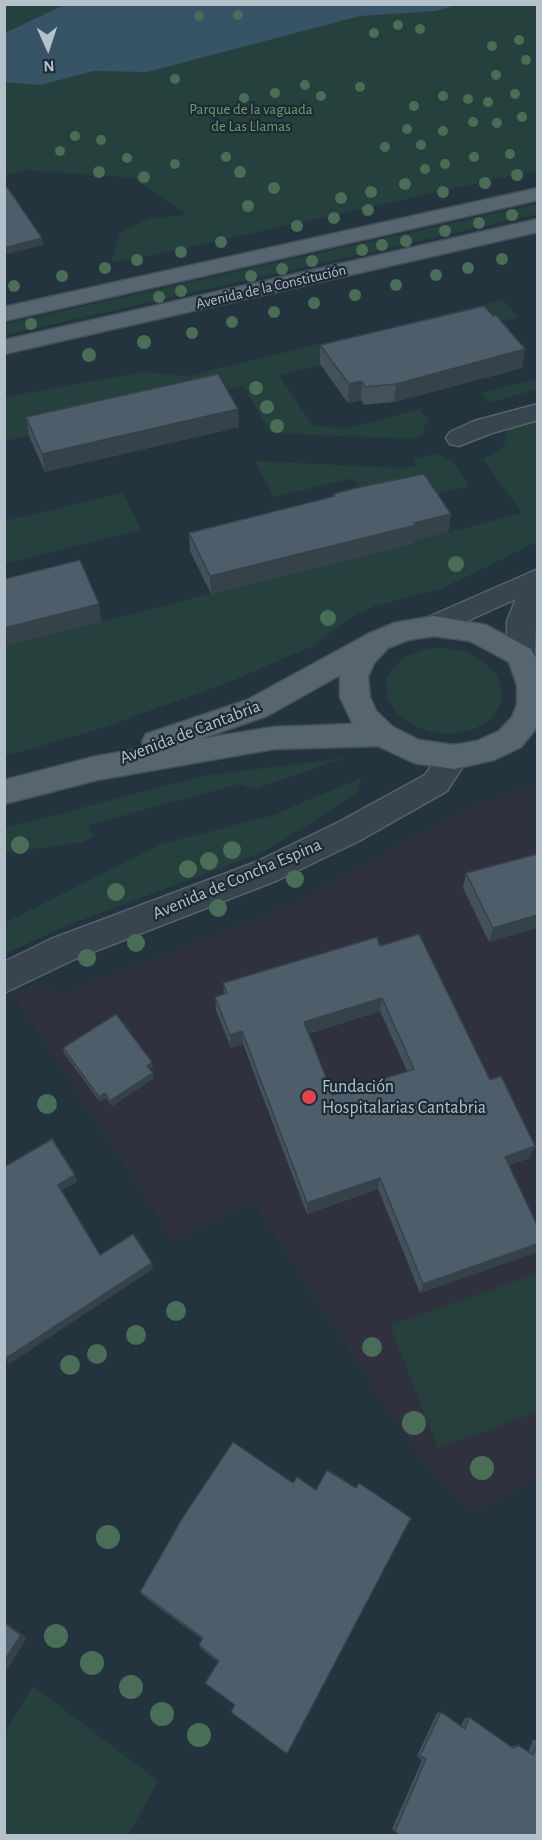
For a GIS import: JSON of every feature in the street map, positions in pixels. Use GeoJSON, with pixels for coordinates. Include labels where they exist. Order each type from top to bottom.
{"type":"FeatureCollection","features":[{"type":"Feature","properties":{"kind":"main road","name":"Avenida de la Constitución"},"geometry":{"type":"LineString","coordinates":[[4,314],[537,194]]}},
{"type":"Feature","properties":{"kind":"main road","name":"Avenida de la Constitución"},"geometry":{"type":"LineString","coordinates":[[4,347],[537,225]]}},
{"type":"Feature","properties":{"kind":"main road"},"geometry":{"type":"LineString","coordinates":[[434,626],[476,632],[527,665],[532,686],[532,705],[524,723],[524,736],[483,752],[454,757],[414,751],[382,735],[364,718],[355,697],[354,687],[354,677],[362,658],[378,641],[404,630],[434,626]]}},
{"type":"Feature","properties":{"kind":"main road","name":"Avenida de Cantabria"},"geometry":{"type":"LineString","coordinates":[[97,768],[165,739],[257,708],[378,641]]}},
{"type":"Feature","properties":{"kind":"main road","name":"Avenida de Cantabria"},"geometry":{"type":"LineString","coordinates":[[4,792],[97,768],[274,738],[382,735]]}},
{"type":"Feature","properties":{"kind":"street"},"geometry":{"type":"LineString","coordinates":[[459,438],[483,427],[537,412]]}},
{"type":"Feature","properties":{"kind":"street"},"geometry":{"type":"LineString","coordinates":[[434,626],[537,578]]}},
{"type":"Feature","properties":{"kind":"street"},"geometry":{"type":"LineString","coordinates":[[527,665],[521,621],[531,597],[537,591]]}},
{"type":"Feature","properties":{"kind":"street","name":"Avenida de Concha Espina"},"geometry":{"type":"LineString","coordinates":[[4,979],[63,949],[267,871],[348,832],[436,783],[454,757]]}},
{"type":"Feature","properties":{"kind":"shaded area"},"geometry":{"type":"Polygon","coordinates":[[[66,4],[455,5],[436,11],[360,16],[147,72],[93,71],[41,85],[5,82],[5,33],[66,4]]]}},
{"type":"Feature","properties":{"kind":"shaded area","name":"Fundación Hospitalarias Cantabria"},"geometry":{"type":"Polygon","coordinates":[[[537,782],[537,1477],[472,1514],[417,1454],[264,1219],[254,1200],[175,1242],[13,994],[35,984],[66,993],[289,906],[456,814],[537,782]]]}},
{"type":"Feature","properties":{"kind":"green space","name":"Parque de la vaguada de Las Llamas"},"geometry":{"type":"Polygon","coordinates":[[[4,5],[537,5],[537,170],[158,254],[111,262],[120,233],[149,218],[181,216],[185,213],[133,178],[27,170],[5,175],[4,5]]]}},
{"type":"Feature","properties":{"kind":"green space"},"geometry":{"type":"Polygon","coordinates":[[[537,204],[537,214],[5,335],[5,324],[537,204]]]}},
{"type":"Feature","properties":{"kind":"green space"},"geometry":{"type":"Polygon","coordinates":[[[503,300],[518,317],[279,375],[313,426],[348,428],[420,409],[429,421],[424,426],[423,436],[413,439],[271,433],[243,386],[5,441],[5,397],[143,372],[187,376],[503,300]]]}},
{"type":"Feature","properties":{"kind":"green space"},"geometry":{"type":"Polygon","coordinates":[[[537,379],[537,389],[488,403],[481,393],[537,379]]]}},
{"type":"Feature","properties":{"kind":"green space"},"geometry":{"type":"Polygon","coordinates":[[[537,421],[537,542],[443,588],[372,607],[350,618],[312,646],[232,681],[99,729],[5,756],[5,647],[362,554],[364,557],[376,554],[373,548],[398,542],[401,547],[413,544],[410,538],[420,540],[522,513],[483,459],[503,447],[506,440],[505,429],[537,421]]]}},
{"type":"Feature","properties":{"kind":"green space"},"geometry":{"type":"Polygon","coordinates":[[[436,454],[452,460],[469,486],[424,497],[362,492],[353,478],[274,497],[255,461],[403,468],[417,466],[413,460],[436,454]]]}},
{"type":"Feature","properties":{"kind":"green space"},"geometry":{"type":"Polygon","coordinates":[[[123,493],[141,530],[5,564],[4,521],[123,493]]]}},
{"type":"Feature","properties":{"kind":"green space"},"geometry":{"type":"Polygon","coordinates":[[[446,648],[466,652],[484,662],[497,675],[502,691],[500,706],[490,720],[474,729],[453,734],[431,732],[411,724],[395,712],[387,697],[386,681],[393,667],[407,656],[425,649],[446,648]]]}},
{"type":"Feature","properties":{"kind":"green space"},"geometry":{"type":"Polygon","coordinates":[[[345,758],[254,789],[239,784],[88,825],[94,836],[83,842],[5,853],[5,828],[203,776],[345,758]]]}},
{"type":"Feature","properties":{"kind":"green space"},"geometry":{"type":"Polygon","coordinates":[[[361,778],[358,790],[351,797],[266,851],[63,927],[5,954],[5,923],[161,844],[271,816],[361,778]]]}},
{"type":"Feature","properties":{"kind":"green space"},"geometry":{"type":"Polygon","coordinates":[[[537,1274],[537,1412],[438,1448],[390,1325],[537,1274]]]}},
{"type":"Feature","properties":{"kind":"green space"},"geometry":{"type":"Polygon","coordinates":[[[33,1686],[158,1781],[128,1835],[5,1835],[5,1733],[33,1686]]]}},
{"type":"Feature","properties":{"kind":"building"},"geometry":{"type":"Polygon","coordinates":[[[4,187],[7,187],[42,238],[4,248],[4,187]]]}},
{"type":"Feature","properties":{"kind":"building"},"geometry":{"type":"Polygon","coordinates":[[[484,306],[493,316],[496,315],[525,349],[396,384],[365,387],[362,381],[349,384],[320,345],[484,306]]]}},
{"type":"Feature","properties":{"kind":"building"},"geometry":{"type":"Polygon","coordinates":[[[218,374],[238,409],[42,454],[26,417],[218,374]]]}},
{"type":"Feature","properties":{"kind":"building"},"geometry":{"type":"Polygon","coordinates":[[[424,474],[451,514],[414,523],[416,525],[210,576],[189,533],[335,496],[333,494],[360,487],[424,474]]]}},
{"type":"Feature","properties":{"kind":"building"},"geometry":{"type":"Polygon","coordinates":[[[80,560],[99,604],[4,628],[4,579],[80,560]]]}},
{"type":"Feature","properties":{"kind":"building"},"geometry":{"type":"Polygon","coordinates":[[[537,854],[537,915],[493,928],[466,873],[537,854]]]}},
{"type":"Feature","properties":{"kind":"building"},"geometry":{"type":"Polygon","coordinates":[[[419,934],[490,1080],[501,1076],[535,1146],[505,1157],[537,1225],[537,1244],[423,1284],[380,1178],[307,1203],[242,1031],[230,1035],[215,997],[227,993],[223,983],[377,937],[380,946],[419,934]],[[382,998],[304,1022],[333,1095],[414,1069],[382,998]]]}},
{"type":"Feature","properties":{"kind":"building"},"geometry":{"type":"Polygon","coordinates":[[[116,1014],[152,1062],[147,1066],[153,1073],[110,1101],[105,1093],[99,1097],[63,1048],[116,1014]]]}},
{"type":"Feature","properties":{"kind":"building"},"geometry":{"type":"Polygon","coordinates":[[[52,1139],[75,1175],[58,1185],[100,1255],[133,1234],[152,1263],[5,1359],[4,1167],[52,1139]]]}},
{"type":"Feature","properties":{"kind":"building"},"geometry":{"type":"Polygon","coordinates":[[[233,1442],[293,1483],[297,1477],[316,1490],[327,1470],[356,1488],[359,1483],[411,1518],[287,1754],[231,1712],[235,1705],[205,1683],[219,1661],[199,1645],[203,1638],[140,1592],[183,1517],[233,1442]]]}},
{"type":"Feature","properties":{"kind":"building"},"geometry":{"type":"Polygon","coordinates":[[[4,1623],[21,1635],[4,1661],[4,1623]]]}},
{"type":"Feature","properties":{"kind":"building"},"geometry":{"type":"Polygon","coordinates":[[[441,1712],[465,1729],[469,1717],[513,1748],[518,1745],[533,1755],[537,1745],[537,1836],[400,1836],[395,1831],[426,1759],[420,1756],[441,1712]]]}},
{"type":"Feature","properties":{"kind":"place","name":"Fundación Hospitalarias Cantabria"},"geometry":{"type":"Point","coordinates":[309,1097]}}]}
